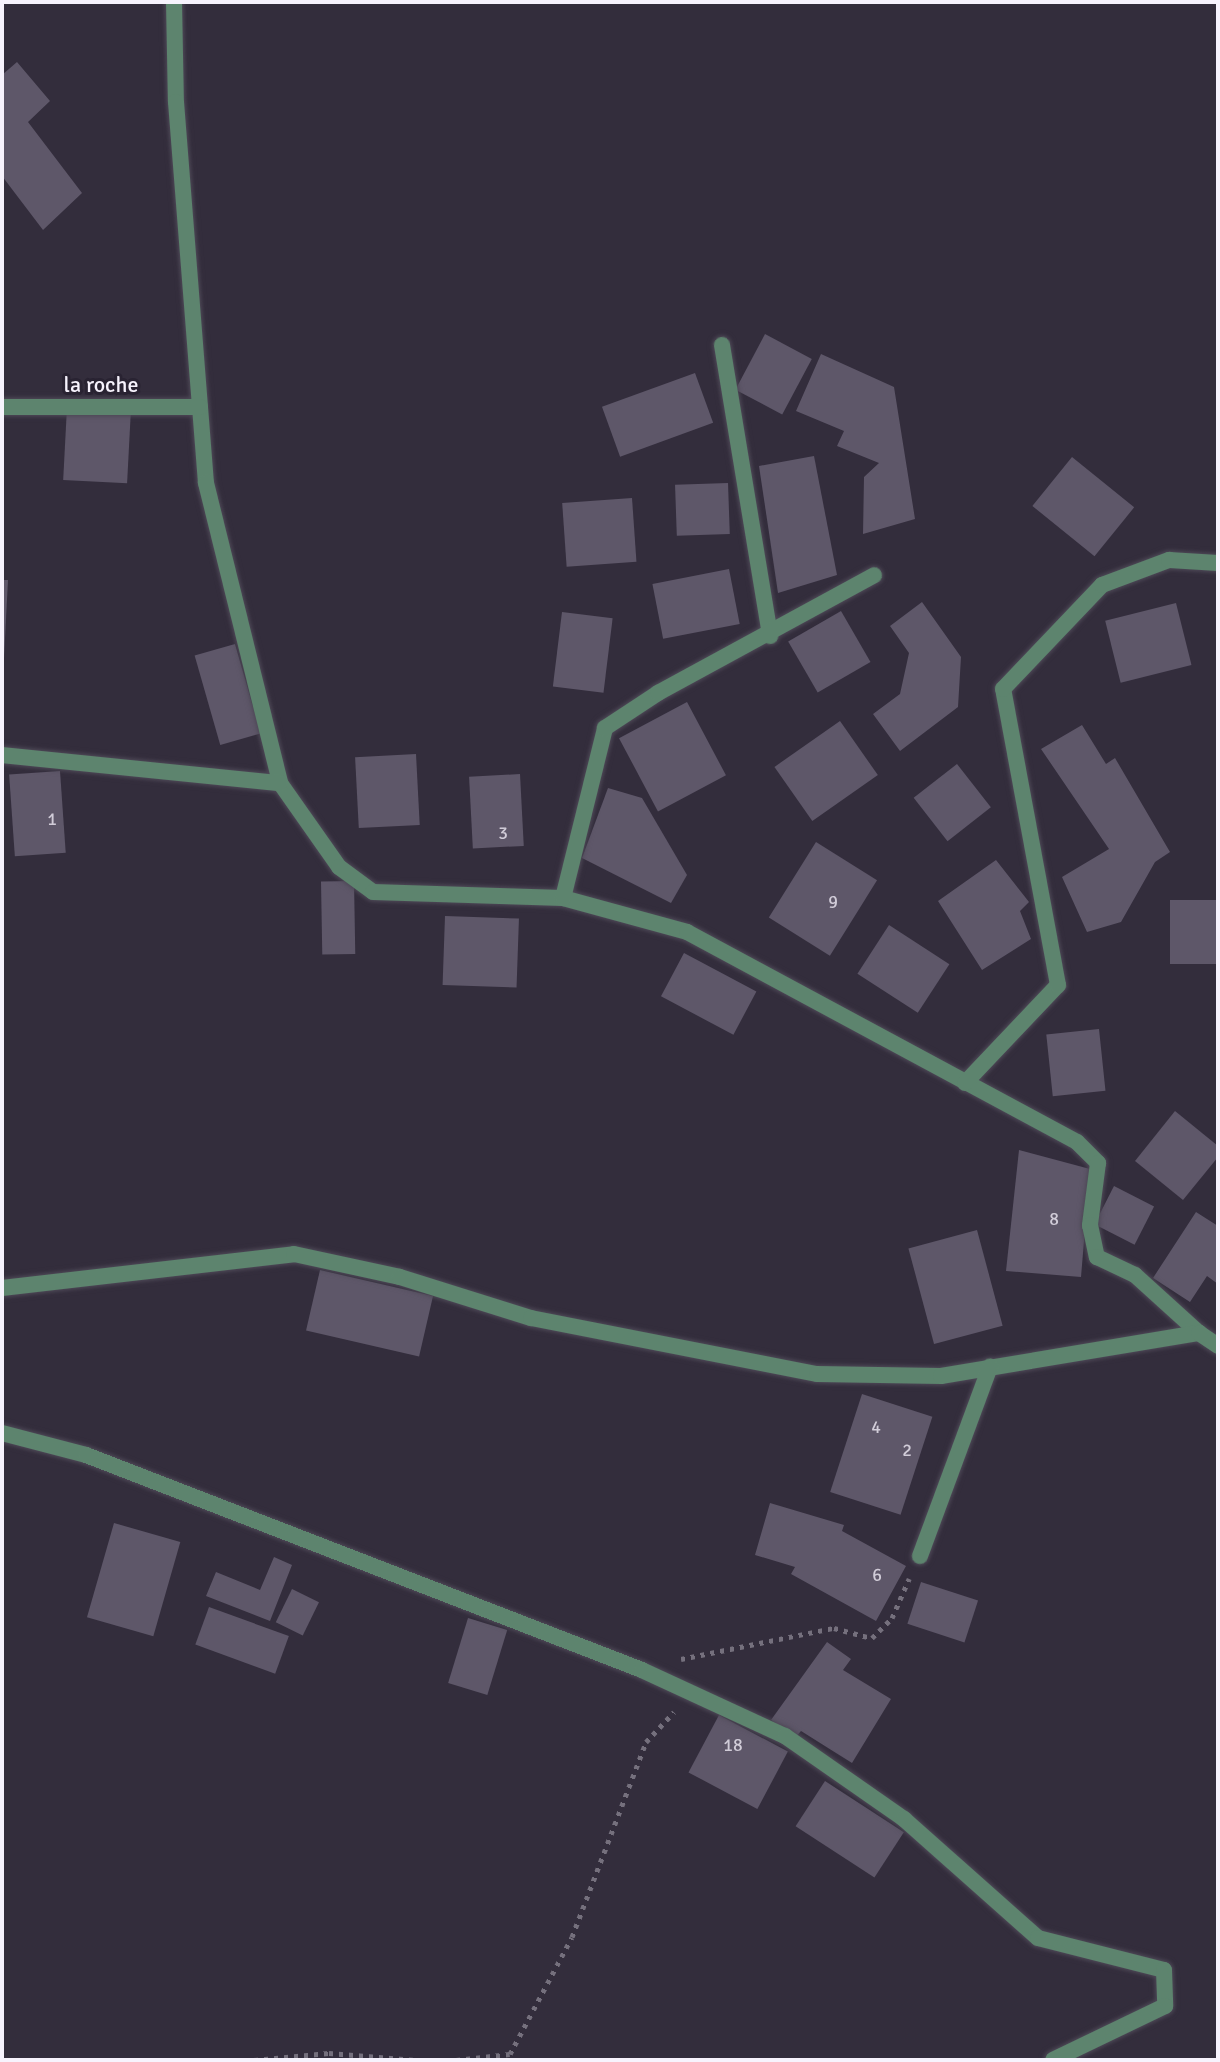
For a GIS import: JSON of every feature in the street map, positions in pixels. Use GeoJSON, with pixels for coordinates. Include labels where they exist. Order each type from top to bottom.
{"type":"FeatureCollection","features":[{"type":"Feature","properties":{"kind":"street"},"geometry":{"type":"LineString","coordinates":[[174,2],[176,102],[206,483],[280,783],[339,867],[373,892],[563,898],[687,932],[1077,1142],[1098,1163],[1090,1225],[1097,1257],[1135,1275],[1199,1333],[1218,1346]]}},
{"type":"Feature","properties":{"kind":"street"},"geometry":{"type":"LineString","coordinates":[[722,345],[770,636]]}},
{"type":"Feature","properties":{"kind":"street","name":"la roche"},"geometry":{"type":"LineString","coordinates":[[2,407],[200,407]]}},
{"type":"Feature","properties":{"kind":"street"},"geometry":{"type":"LineString","coordinates":[[965,1083],[1058,985],[1003,689],[1102,585],[1169,560],[1218,563]]}},
{"type":"Feature","properties":{"kind":"street"},"geometry":{"type":"LineString","coordinates":[[563,898],[605,728],[658,693],[770,636],[874,575]]}},
{"type":"Feature","properties":{"kind":"street"},"geometry":{"type":"LineString","coordinates":[[2,755],[280,783]]}},
{"type":"Feature","properties":{"kind":"street"},"geometry":{"type":"LineString","coordinates":[[2,1288],[294,1254],[400,1277],[531,1318],[817,1374],[941,1376],[1199,1333]]}},
{"type":"Feature","properties":{"kind":"street"},"geometry":{"type":"LineString","coordinates":[[920,1556],[990,1367]]}},
{"type":"Feature","properties":{"kind":"street"},"geometry":{"type":"LineString","coordinates":[[2,1433],[86,1455],[652,1675],[785,1736],[904,1819],[1038,1938],[1164,1970],[1165,2006],[1053,2060]]}},
{"type":"Feature","properties":{"kind":"path"},"geometry":{"type":"LineString","coordinates":[[652,1675],[686,1656],[834,1628],[872,1638],[892,1618],[920,1556]]}},
{"type":"Feature","properties":{"kind":"path"},"geometry":{"type":"LineString","coordinates":[[456,2060],[510,2054],[572,1937],[646,1742],[691,1693]]}},
{"type":"Feature","properties":{"kind":"path"},"geometry":{"type":"LineString","coordinates":[[254,2060],[329,2053],[416,2060]]}},
{"type":"Feature","properties":{"kind":"building"},"geometry":{"type":"Polygon","coordinates":[[[17,62],[50,101],[28,122],[82,193],[43,230],[2,176],[2,75],[17,62]]]}},
{"type":"Feature","properties":{"kind":"building"},"geometry":{"type":"Polygon","coordinates":[[[765,334],[812,359],[782,415],[735,390],[765,334]]]}},
{"type":"Feature","properties":{"kind":"building"},"geometry":{"type":"Polygon","coordinates":[[[821,354],[894,387],[915,519],[863,534],[864,477],[879,463],[837,446],[844,431],[796,411],[821,354]]]}},
{"type":"Feature","properties":{"kind":"building"},"geometry":{"type":"Polygon","coordinates":[[[695,373],[713,423],[620,457],[602,407],[695,373]]]}},
{"type":"Feature","properties":{"kind":"building"},"geometry":{"type":"Polygon","coordinates":[[[67,407],[131,410],[127,483],[63,480],[67,407]]]}},
{"type":"Feature","properties":{"kind":"building"},"geometry":{"type":"Polygon","coordinates":[[[814,456],[837,575],[778,593],[759,466],[814,456]]]}},
{"type":"Feature","properties":{"kind":"building"},"geometry":{"type":"Polygon","coordinates":[[[1072,457],[1134,507],[1095,556],[1032,506],[1072,457]]]}},
{"type":"Feature","properties":{"kind":"building"},"geometry":{"type":"Polygon","coordinates":[[[728,483],[730,534],[677,536],[675,485],[728,483]]]}},
{"type":"Feature","properties":{"kind":"building"},"geometry":{"type":"Polygon","coordinates":[[[632,498],[636,562],[567,567],[562,503],[632,498]]]}},
{"type":"Feature","properties":{"kind":"building"},"geometry":{"type":"Polygon","coordinates":[[[729,569],[740,624],[663,639],[652,584],[729,569]]]}},
{"type":"Feature","properties":{"kind":"building"},"geometry":{"type":"Polygon","coordinates":[[[2,580],[8,580],[4,658],[2,658],[2,580]]]}},
{"type":"Feature","properties":{"kind":"building"},"geometry":{"type":"Polygon","coordinates":[[[922,602],[961,657],[958,707],[900,751],[873,714],[900,694],[909,653],[890,626],[922,602]]]}},
{"type":"Feature","properties":{"kind":"building"},"geometry":{"type":"Polygon","coordinates":[[[1176,603],[1191,665],[1121,683],[1105,621],[1176,603]]]}},
{"type":"Feature","properties":{"kind":"building"},"geometry":{"type":"Polygon","coordinates":[[[841,611],[870,662],[818,693],[788,642],[841,611]]]}},
{"type":"Feature","properties":{"kind":"building"},"geometry":{"type":"Polygon","coordinates":[[[562,612],[613,618],[603,693],[553,686],[562,612]]]}},
{"type":"Feature","properties":{"kind":"building"},"geometry":{"type":"Polygon","coordinates":[[[235,644],[261,733],[220,745],[195,656],[235,644]]]}},
{"type":"Feature","properties":{"kind":"building"},"geometry":{"type":"Polygon","coordinates":[[[687,702],[726,775],[658,811],[619,738],[687,702]]]}},
{"type":"Feature","properties":{"kind":"building"},"geometry":{"type":"Polygon","coordinates":[[[840,721],[878,775],[812,821],[774,767],[840,721]]]}},
{"type":"Feature","properties":{"kind":"building"},"geometry":{"type":"Polygon","coordinates":[[[1082,725],[1106,764],[1115,758],[1170,852],[1155,862],[1121,922],[1087,932],[1062,877],[1109,849],[1041,749],[1082,725]]]}},
{"type":"Feature","properties":{"kind":"building"},"geometry":{"type":"Polygon","coordinates":[[[416,754],[420,825],[359,828],[355,757],[416,754]]]}},
{"type":"Feature","properties":{"kind":"building"},"geometry":{"type":"Polygon","coordinates":[[[957,764],[991,807],[948,841],[914,798],[957,764]]]}},
{"type":"Feature","properties":{"kind":"building"},"geometry":{"type":"Polygon","coordinates":[[[60,771],[66,853],[15,856],[9,775],[60,771]]]}},
{"type":"Feature","properties":{"kind":"building"},"geometry":{"type":"Polygon","coordinates":[[[520,774],[524,846],[473,849],[469,777],[520,774]]]}},
{"type":"Feature","properties":{"kind":"building"},"geometry":{"type":"Polygon","coordinates":[[[608,788],[642,798],[687,875],[671,903],[582,858],[608,788]]]}},
{"type":"Feature","properties":{"kind":"building"},"geometry":{"type":"Polygon","coordinates":[[[816,842],[877,880],[830,956],[769,917],[816,842]]]}},
{"type":"Feature","properties":{"kind":"building"},"geometry":{"type":"Polygon","coordinates":[[[996,860],[1029,902],[1020,911],[1031,939],[982,970],[938,901],[996,860]]]}},
{"type":"Feature","properties":{"kind":"building"},"geometry":{"type":"Polygon","coordinates":[[[354,881],[355,954],[322,955],[321,882],[354,881]]]}},
{"type":"Feature","properties":{"kind":"building"},"geometry":{"type":"Polygon","coordinates":[[[1170,900],[1218,900],[1218,964],[1170,964],[1170,900]]]}},
{"type":"Feature","properties":{"kind":"building"},"geometry":{"type":"Polygon","coordinates":[[[445,916],[519,919],[517,988],[443,985],[445,916]]]}},
{"type":"Feature","properties":{"kind":"building"},"geometry":{"type":"Polygon","coordinates":[[[889,925],[949,964],[918,1013],[857,974],[889,925]]]}},
{"type":"Feature","properties":{"kind":"building"},"geometry":{"type":"Polygon","coordinates":[[[684,953],[756,991],[733,1035],[661,996],[684,953]]]}},
{"type":"Feature","properties":{"kind":"building"},"geometry":{"type":"Polygon","coordinates":[[[1099,1029],[1105,1091],[1053,1096],[1046,1035],[1099,1029]]]}},
{"type":"Feature","properties":{"kind":"building"},"geometry":{"type":"Polygon","coordinates":[[[1175,1111],[1218,1146],[1218,1157],[1183,1200],[1135,1161],[1175,1111]]]}},
{"type":"Feature","properties":{"kind":"building"},"geometry":{"type":"Polygon","coordinates":[[[1019,1150],[1090,1169],[1081,1277],[1006,1271],[1019,1150]]]}},
{"type":"Feature","properties":{"kind":"building"},"geometry":{"type":"Polygon","coordinates":[[[1114,1186],[1154,1206],[1135,1245],[1094,1224],[1114,1186]]]}},
{"type":"Feature","properties":{"kind":"building"},"geometry":{"type":"Polygon","coordinates":[[[1196,1212],[1218,1226],[1218,1284],[1207,1276],[1190,1302],[1153,1278],[1196,1212]]]}},
{"type":"Feature","properties":{"kind":"building"},"geometry":{"type":"Polygon","coordinates":[[[977,1230],[1003,1326],[934,1344],[908,1248],[977,1230]]]}},
{"type":"Feature","properties":{"kind":"building"},"geometry":{"type":"Polygon","coordinates":[[[320,1270],[433,1296],[419,1357],[306,1330],[320,1270]]]}},
{"type":"Feature","properties":{"kind":"building"},"geometry":{"type":"Polygon","coordinates":[[[862,1394],[932,1417],[901,1515],[830,1492],[862,1394]]]}},
{"type":"Feature","properties":{"kind":"building"},"geometry":{"type":"Polygon","coordinates":[[[770,1503],[844,1525],[842,1531],[906,1566],[876,1621],[791,1574],[795,1567],[755,1555],[770,1503]]]}},
{"type":"Feature","properties":{"kind":"building"},"geometry":{"type":"Polygon","coordinates":[[[114,1523],[180,1542],[153,1636],[87,1617],[114,1523]]]}},
{"type":"Feature","properties":{"kind":"building"},"geometry":{"type":"Polygon","coordinates":[[[274,1557],[292,1565],[270,1621],[206,1596],[216,1572],[260,1590],[274,1557]]]}},
{"type":"Feature","properties":{"kind":"building"},"geometry":{"type":"Polygon","coordinates":[[[921,1582],[978,1601],[964,1642],[907,1624],[921,1582]]]}},
{"type":"Feature","properties":{"kind":"building"},"geometry":{"type":"Polygon","coordinates":[[[292,1589],[319,1602],[303,1635],[276,1622],[292,1589]]]}},
{"type":"Feature","properties":{"kind":"building"},"geometry":{"type":"Polygon","coordinates":[[[209,1607],[289,1636],[275,1674],[195,1645],[209,1607]]]}},
{"type":"Feature","properties":{"kind":"building"},"geometry":{"type":"Polygon","coordinates":[[[468,1618],[507,1630],[487,1695],[448,1683],[468,1618]]]}},
{"type":"Feature","properties":{"kind":"building"},"geometry":{"type":"Polygon","coordinates":[[[827,1642],[851,1659],[843,1670],[891,1699],[852,1763],[801,1731],[796,1737],[771,1720],[827,1642]]]}},
{"type":"Feature","properties":{"kind":"building"},"geometry":{"type":"Polygon","coordinates":[[[719,1715],[788,1752],[757,1809],[688,1772],[719,1715]]]}},
{"type":"Feature","properties":{"kind":"building"},"geometry":{"type":"Polygon","coordinates":[[[825,1781],[904,1832],[874,1877],[796,1826],[825,1781]]]}}]}
